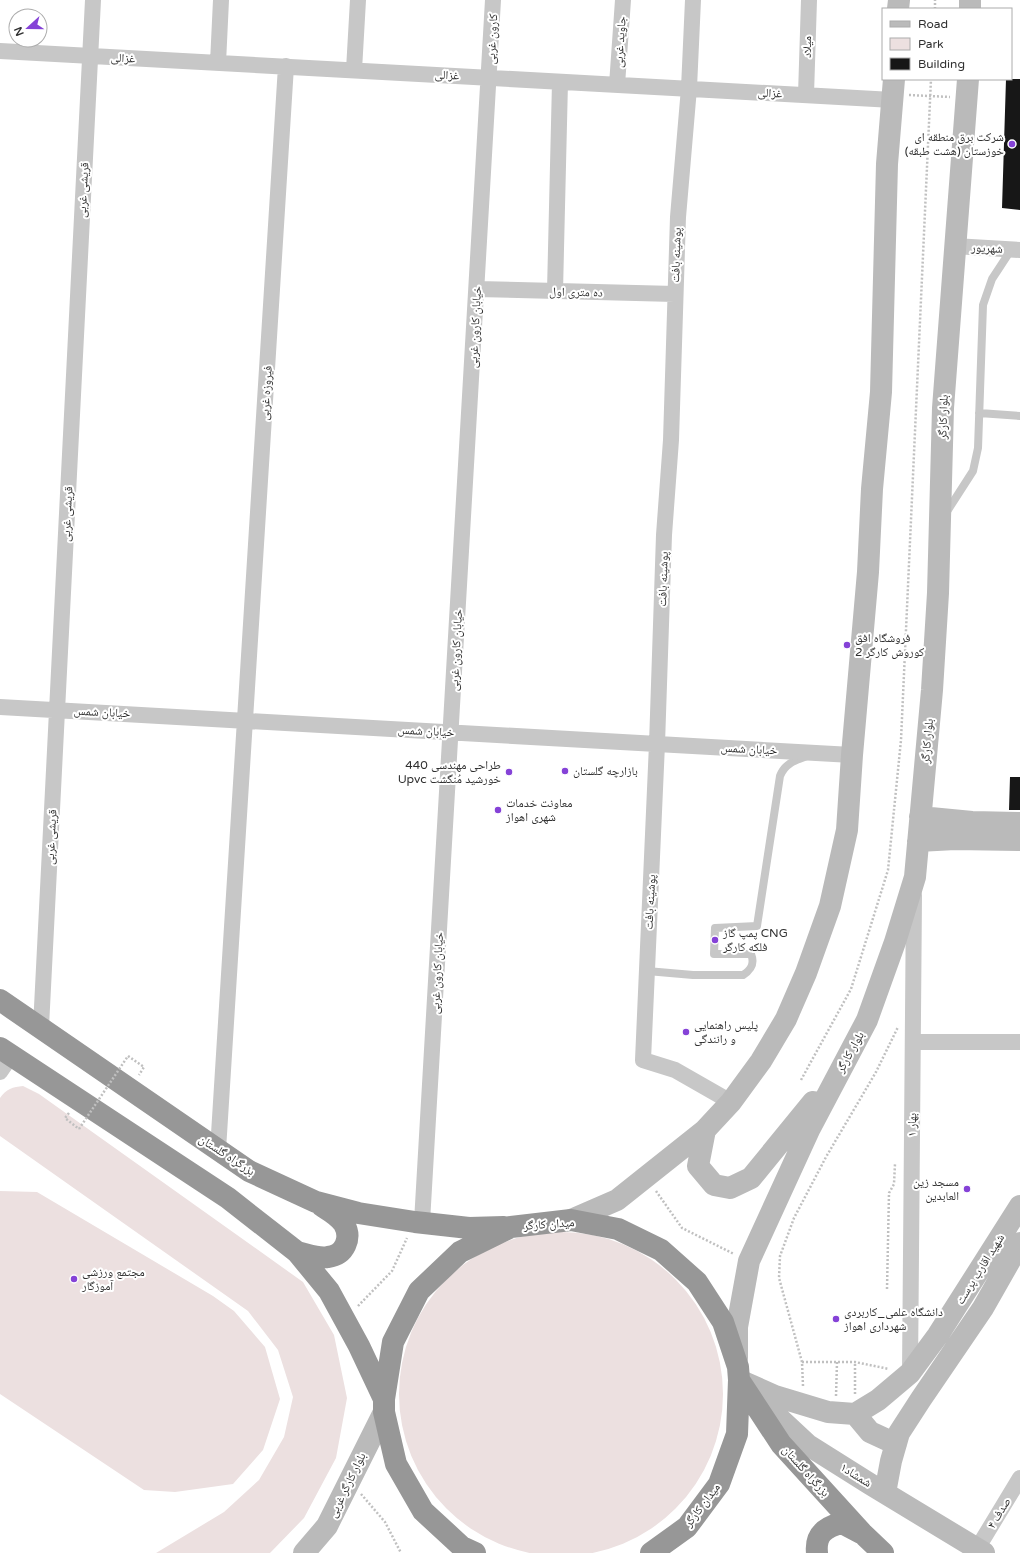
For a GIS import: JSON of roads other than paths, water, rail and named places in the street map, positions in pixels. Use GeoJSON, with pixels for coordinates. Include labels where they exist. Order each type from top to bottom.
{"type":"FeatureCollection","features":[{"type":"Feature","properties":{"kind":"highway","name":"بزرگراه گلستان"},"geometry":{"type":"LineString","coordinates":[[0,1000],[249,1171],[316,1202],[358,1213],[419,1222],[469,1228],[511,1227]]}},
{"type":"Feature","properties":{"kind":"highway"},"geometry":{"type":"LineString","coordinates":[[4,1059],[228,1198],[297,1252],[329,1291],[345,1319],[359,1346],[384,1405]]}},
{"type":"Feature","properties":{"kind":"highway"},"geometry":{"type":"LineString","coordinates":[[297,1252],[328,1257],[340,1253],[346,1244],[348,1233],[344,1223],[336,1215],[316,1202]]}},
{"type":"Feature","properties":{"kind":"highway","name":"میدان کارگر"},"geometry":{"type":"LineString","coordinates":[[475,1553],[462,1547],[423,1511],[396,1464],[384,1405],[393,1342],[419,1291],[460,1252],[511,1227],[571,1220],[618,1229],[661,1250],[697,1282],[723,1322],[738,1374],[737,1434],[719,1484],[687,1527],[651,1553]]}},
{"type":"Feature","properties":{"kind":"highway","name":"بزرگراه گلستان"},"geometry":{"type":"LineString","coordinates":[[738,1374],[781,1444],[862,1533],[883,1553]]}},
{"type":"Feature","properties":{"kind":"highway"},"geometry":{"type":"LineString","coordinates":[[817,1553],[817,1543],[821,1534],[829,1526],[842,1523],[862,1533]]}},
{"type":"Feature","properties":{"kind":"main road","name":"بلوار کارگر"},"geometry":{"type":"LineString","coordinates":[[738,1374],[737,1327],[749,1261],[810,1128],[867,1020],[895,942],[915,877],[932,690],[938,593],[943,408],[967,89]]}},
{"type":"Feature","properties":{"kind":"main road"},"geometry":{"type":"LineString","coordinates":[[571,1220],[617,1200],[705,1130],[731,1102],[761,1061],[786,1019],[806,973],[830,906],[847,830],[868,572],[872,489],[881,392],[888,164],[894,91]]}},
{"type":"Feature","properties":{"kind":"main road"},"geometry":{"type":"LineString","coordinates":[[920,817],[972,822],[1020,823]]}},
{"type":"Feature","properties":{"kind":"main road"},"geometry":{"type":"LineString","coordinates":[[918,840],[1020,840]]}},
{"type":"Feature","properties":{"kind":"main road"},"geometry":{"type":"LineString","coordinates":[[705,1130],[698,1166],[714,1185],[730,1188],[752,1178],[842,1067]]}},
{"type":"Feature","properties":{"kind":"main road","name":"شهید اقارب پرست"},"geometry":{"type":"LineString","coordinates":[[845,1413],[878,1400],[910,1373],[938,1336],[1020,1206]]}},
{"type":"Feature","properties":{"kind":"main road","name":"شهید اقارب پرست"},"geometry":{"type":"LineString","coordinates":[[885,1493],[891,1461],[903,1428],[983,1308],[1020,1243]]}},
{"type":"Feature","properties":{"kind":"main road"},"geometry":{"type":"LineString","coordinates":[[738,1374],[775,1396],[828,1412],[845,1413],[870,1432],[896,1444]]}},
{"type":"Feature","properties":{"kind":"main road","name":"شمشاد۱"},"geometry":{"type":"LineString","coordinates":[[738,1374],[808,1445],[981,1551]]}},
{"type":"Feature","properties":{"kind":"main road","name":"بلوار کارگر غربی"},"geometry":{"type":"LineString","coordinates":[[304,1553],[327,1526],[350,1480],[384,1405]]}},
{"type":"Feature","properties":{"kind":"street","name":"قریشی غربی"},"geometry":{"type":"LineString","coordinates":[[41,1027],[93,0]]}},
{"type":"Feature","properties":{"kind":"street"},"geometry":{"type":"LineString","coordinates":[[218,63],[222,0]]}},
{"type":"Feature","properties":{"kind":"street"},"geometry":{"type":"LineString","coordinates":[[354,70],[358,0]]}},
{"type":"Feature","properties":{"kind":"street","name":"کارون غربی"},"geometry":{"type":"LineString","coordinates":[[490,78],[494,0]]}},
{"type":"Feature","properties":{"kind":"street","name":"جاوید غربی"},"geometry":{"type":"LineString","coordinates":[[617,85],[623,0]]}},
{"type":"Feature","properties":{"kind":"street","name":"پوشینه بافت"},"geometry":{"type":"LineString","coordinates":[[693,0],[689,88],[678,217],[671,440],[664,535],[657,744],[643,1060],[675,1070],[731,1102]]}},
{"type":"Feature","properties":{"kind":"street","name":"میلاد"},"geometry":{"type":"LineString","coordinates":[[806,95],[809,0]]}},
{"type":"Feature","properties":{"kind":"street","name":"غزالی"},"geometry":{"type":"LineString","coordinates":[[0,51],[806,95],[894,91]]}},
{"type":"Feature","properties":{"kind":"street","name":"فیروزه غربی"},"geometry":{"type":"LineString","coordinates":[[218,1150],[286,66]]}},
{"type":"Feature","properties":{"kind":"street","name":"خیابان کارون غربی"},"geometry":{"type":"LineString","coordinates":[[419,1222],[451,732],[490,78]]}},
{"type":"Feature","properties":{"kind":"street"},"geometry":{"type":"LineString","coordinates":[[555,291],[560,82]]}},
{"type":"Feature","properties":{"kind":"street","name":"شهریور"},"geometry":{"type":"LineString","coordinates":[[954,246],[1015,250]]}},
{"type":"Feature","properties":{"kind":"street","name":"ده متری اول"},"geometry":{"type":"LineString","coordinates":[[477,289],[675,294]]}},
{"type":"Feature","properties":{"kind":"street","name":"خیابان شمس"},"geometry":{"type":"LineString","coordinates":[[0,706],[852,755]]}},
{"type":"Feature","properties":{"kind":"street","name":"بهار ۱"},"geometry":{"type":"LineString","coordinates":[[910,1373],[915,877]]}},
{"type":"Feature","properties":{"kind":"street"},"geometry":{"type":"LineString","coordinates":[[913,1042],[1020,1042]]}},
{"type":"Feature","properties":{"kind":"street","name":"صدف ۴"},"geometry":{"type":"LineString","coordinates":[[981,1551],[1020,1478]]}},
{"type":"Feature","properties":{"kind":"lane"},"geometry":{"type":"LineString","coordinates":[[940,522],[973,471],[978,448],[983,304],[992,279],[1015,250]]}},
{"type":"Feature","properties":{"kind":"lane"},"geometry":{"type":"LineString","coordinates":[[979,413],[1020,416]]}},
{"type":"Feature","properties":{"kind":"lane"},"geometry":{"type":"LineString","coordinates":[[646,971],[700,975],[743,975],[748,972],[752,966],[751,954],[714,954],[715,928],[757,926],[782,769],[786,765],[814,753]]}},
{"type":"Feature","properties":{"kind":"place","name":"شرکت برق منطقه ای خوزستان (هشت طبقه)"},"geometry":{"type":"Point","coordinates":[1012,144]}},
{"type":"Feature","properties":{"kind":"place","name":"فروشگاه افق کوروش کارگر 2"},"geometry":{"type":"Point","coordinates":[847,645]}},
{"type":"Feature","properties":{"kind":"place","name":"بازارچه گلستان"},"geometry":{"type":"Point","coordinates":[565,771]}},
{"type":"Feature","properties":{"kind":"place","name":"طراحی مهندسی 440 Upvc خورشید مُنگشت"},"geometry":{"type":"Point","coordinates":[509,772]}},
{"type":"Feature","properties":{"kind":"place","name":"معاونت خدمات شهری اهواز"},"geometry":{"type":"Point","coordinates":[498,810]}},
{"type":"Feature","properties":{"kind":"place","name":"پمپ گاز CNG فلکه کارگر"},"geometry":{"type":"Point","coordinates":[715,940]}},
{"type":"Feature","properties":{"kind":"place","name":"پلیس راهنمایی و رانندگی"},"geometry":{"type":"Point","coordinates":[686,1032]}},
{"type":"Feature","properties":{"kind":"place","name":"مسجد زین العابدین"},"geometry":{"type":"Point","coordinates":[967,1189]}},
{"type":"Feature","properties":{"kind":"place","name":"مجتمع ورزشی آموزگار"},"geometry":{"type":"Point","coordinates":[74,1279]}},
{"type":"Feature","properties":{"kind":"place","name":"دانشگاه علمی_کاربردی شهرداری اهواز"},"geometry":{"type":"Point","coordinates":[836,1319]}}]}
